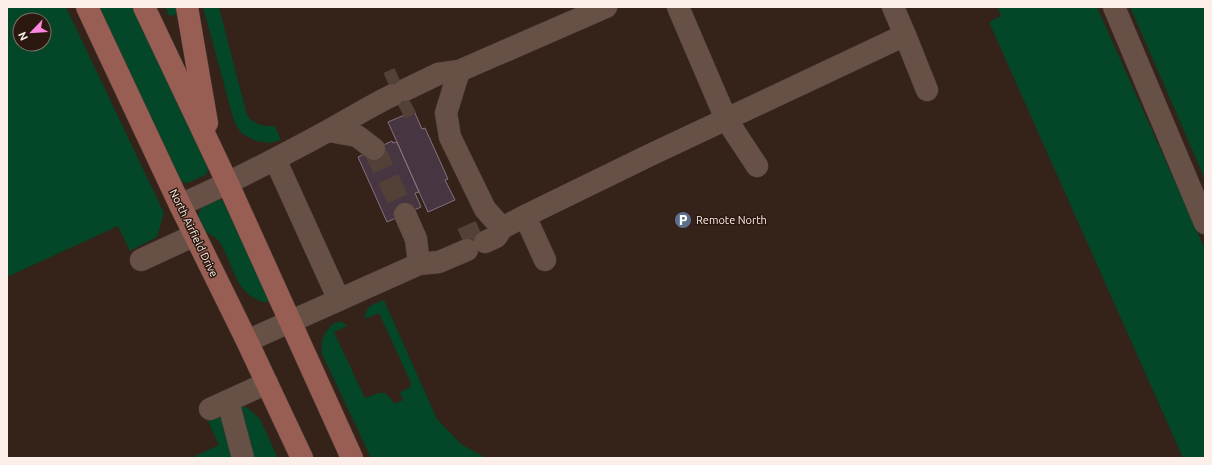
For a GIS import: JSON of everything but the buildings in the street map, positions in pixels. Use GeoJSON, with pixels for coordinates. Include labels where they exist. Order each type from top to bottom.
{"type":"FeatureCollection","features":[{"type":"Feature","properties":{"kind":"main road","name":"North Airfield Drive"},"geometry":{"type":"LineString","coordinates":[[87,7],[180,205],[247,341],[302,458]]}},
{"type":"Feature","properties":{"kind":"main road"},"geometry":{"type":"LineString","coordinates":[[144,7],[228,184],[352,458]]}},
{"type":"Feature","properties":{"kind":"main road"},"geometry":{"type":"LineString","coordinates":[[188,7],[211,148]]}},
{"type":"Feature","properties":{"kind":"lane"},"geometry":{"type":"LineString","coordinates":[[180,205],[228,184],[329,130],[372,105],[393,112],[399,93],[438,74],[460,71],[567,15],[606,7]]}},
{"type":"Feature","properties":{"kind":"lane"},"geometry":{"type":"LineString","coordinates":[[678,7],[726,119],[757,166]]}},
{"type":"Feature","properties":{"kind":"lane"},"geometry":{"type":"LineString","coordinates":[[893,7],[927,90]]}},
{"type":"Feature","properties":{"kind":"lane"},"geometry":{"type":"LineString","coordinates":[[1114,7],[1205,223]]}},
{"type":"Feature","properties":{"kind":"lane"},"geometry":{"type":"LineString","coordinates":[[247,341],[419,264],[435,251],[473,240],[496,237],[502,228],[525,216],[905,35]]}},
{"type":"Feature","properties":{"kind":"lane"},"geometry":{"type":"LineString","coordinates":[[460,71],[446,113],[450,137],[485,209],[502,228]]}},
{"type":"Feature","properties":{"kind":"lane"},"geometry":{"type":"LineString","coordinates":[[329,130],[357,136],[374,149]]}},
{"type":"Feature","properties":{"kind":"lane"},"geometry":{"type":"LineString","coordinates":[[275,159],[339,300]]}},
{"type":"Feature","properties":{"kind":"lane"},"geometry":{"type":"LineString","coordinates":[[405,214],[416,239],[419,264]]}},
{"type":"Feature","properties":{"kind":"lane"},"geometry":{"type":"LineString","coordinates":[[525,216],[545,260]]}},
{"type":"Feature","properties":{"kind":"lane"},"geometry":{"type":"LineString","coordinates":[[141,260],[195,235]]}},
{"type":"Feature","properties":{"kind":"lane"},"geometry":{"type":"LineString","coordinates":[[243,458],[219,405],[267,383]]}},
{"type":"Feature","properties":{"kind":"green space"},"geometry":{"type":"Polygon","coordinates":[[[7,7],[66,7],[164,213],[157,237],[130,251],[118,226],[7,277],[7,7]]]}},
{"type":"Feature","properties":{"kind":"green space"},"geometry":{"type":"Polygon","coordinates":[[[99,7],[132,7],[208,168],[205,175],[188,183],[181,182],[99,7]]]}},
{"type":"Feature","properties":{"kind":"green space"},"geometry":{"type":"Polygon","coordinates":[[[165,7],[178,7],[179,14],[169,16],[165,7]]]}},
{"type":"Feature","properties":{"kind":"green space"},"geometry":{"type":"Polygon","coordinates":[[[203,7],[219,7],[247,115],[256,123],[275,126],[281,140],[270,143],[256,141],[241,133],[234,121],[203,7]]]}},
{"type":"Feature","properties":{"kind":"green space"},"geometry":{"type":"Polygon","coordinates":[[[997,7],[1097,7],[1205,249],[1205,458],[1183,458],[989,22],[1001,16],[997,7]]]}},
{"type":"Feature","properties":{"kind":"green space"},"geometry":{"type":"Polygon","coordinates":[[[1130,7],[1205,7],[1205,179],[1130,7]]]}},
{"type":"Feature","properties":{"kind":"green space"},"geometry":{"type":"Polygon","coordinates":[[[222,200],[224,203],[268,298],[268,302],[263,302],[256,299],[243,289],[220,243],[201,227],[198,216],[201,209],[207,202],[222,200]]]}},
{"type":"Feature","properties":{"kind":"green space"},"geometry":{"type":"Polygon","coordinates":[[[384,300],[437,419],[461,444],[486,458],[371,458],[322,354],[322,341],[326,332],[332,325],[340,322],[343,323],[347,326],[334,332],[365,398],[378,393],[385,393],[394,404],[403,400],[400,392],[409,388],[411,383],[379,313],[365,319],[370,306],[384,300]]]}},
{"type":"Feature","properties":{"kind":"green space"},"geometry":{"type":"Polygon","coordinates":[[[232,407],[247,407],[260,419],[278,458],[191,458],[219,445],[207,419],[232,407]]]}},
{"type":"Feature","properties":{"kind":"tunnel"},"geometry":{"type":"LineString","coordinates":[[388,83],[399,78]]}},
{"type":"Feature","properties":{"kind":"tunnel"},"geometry":{"type":"LineString","coordinates":[[400,109],[411,103]]}},
{"type":"Feature","properties":{"kind":"tunnel"},"geometry":{"type":"LineString","coordinates":[[374,149],[405,214]]}},
{"type":"Feature","properties":{"kind":"tunnel"},"geometry":{"type":"LineString","coordinates":[[462,239],[480,231]]}},
{"type":"Feature","properties":{"kind":"place","name":"Remote North"},"geometry":{"type":"Point","coordinates":[683,220]}}]}
